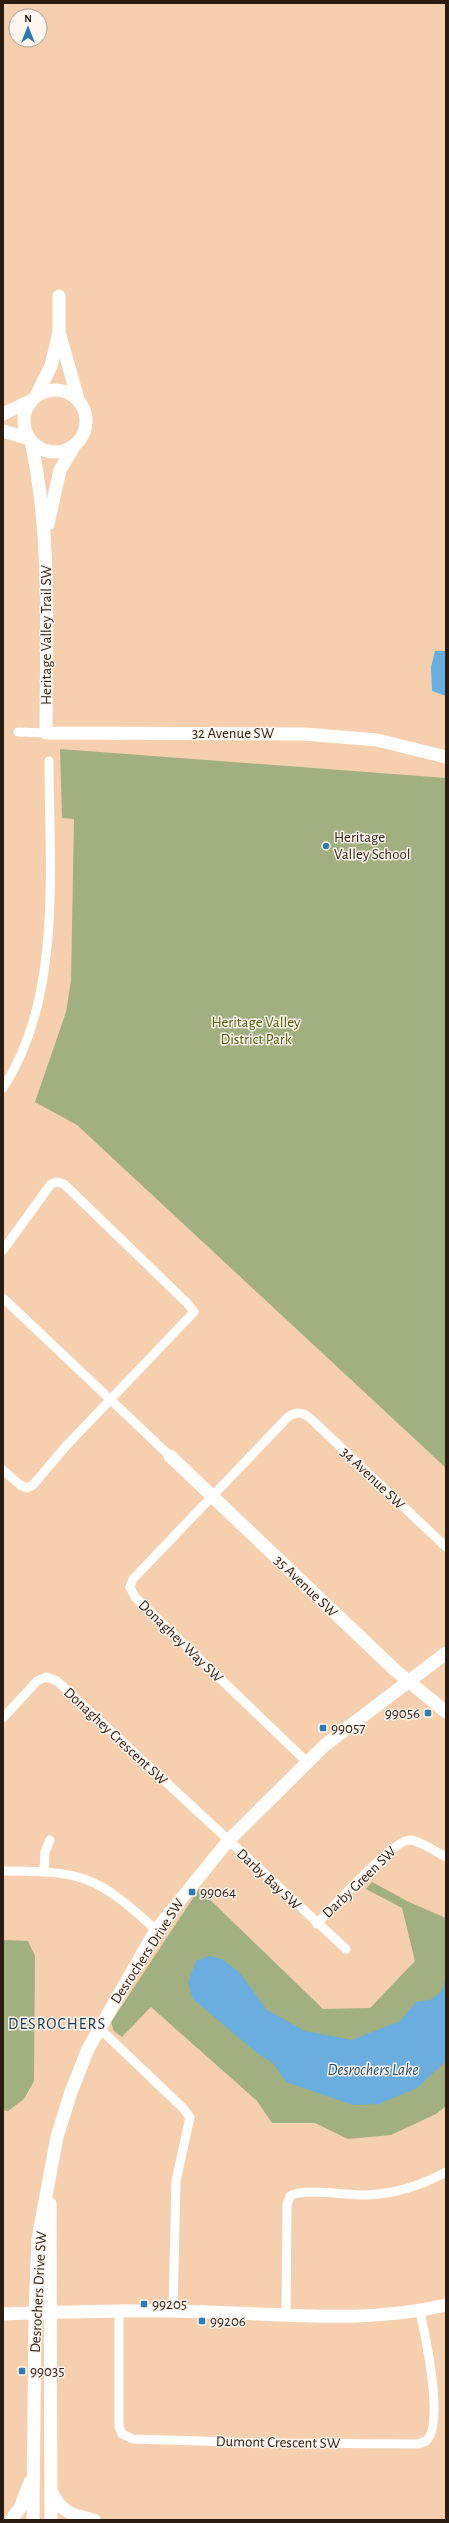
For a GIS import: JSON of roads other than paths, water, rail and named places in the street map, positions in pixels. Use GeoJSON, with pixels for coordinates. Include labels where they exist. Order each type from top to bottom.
{"type":"FeatureCollection","features":[{"type":"Feature","properties":{"kind":"street"},"geometry":{"type":"LineString","coordinates":[[30,440],[24,423],[27,407],[34,398],[52,362],[59,332],[59,296]]}},
{"type":"Feature","properties":{"kind":"street"},"geometry":{"type":"LineString","coordinates":[[3,431],[30,440],[39,448],[53,452],[67,450],[75,445],[85,431],[87,422],[86,414],[78,399],[59,332]]}},
{"type":"Feature","properties":{"kind":"street"},"geometry":{"type":"LineString","coordinates":[[3,414],[43,392],[58,390],[78,399]]}},
{"type":"Feature","properties":{"kind":"street","name":"Heritage Valley Trail SW"},"geometry":{"type":"LineString","coordinates":[[30,440],[42,491],[46,537],[46,733]]}},
{"type":"Feature","properties":{"kind":"street","name":"Heritage Valley Trail SW"},"geometry":{"type":"LineString","coordinates":[[46,537],[60,470],[75,445]]}},
{"type":"Feature","properties":{"kind":"street","name":"32 Avenue SW"},"geometry":{"type":"LineString","coordinates":[[18,732],[304,734],[377,740],[446,757]]}},
{"type":"Feature","properties":{"kind":"street"},"geometry":{"type":"LineString","coordinates":[[3,1088],[27,1038],[40,999],[49,902],[49,761]]}},
{"type":"Feature","properties":{"kind":"street"},"geometry":{"type":"LineString","coordinates":[[3,1250],[51,1184],[57,1182],[64,1184],[187,1303],[194,1312],[33,1485],[27,1488],[20,1486],[3,1470]]}},
{"type":"Feature","properties":{"kind":"street"},"geometry":{"type":"LineString","coordinates":[[3,1298],[170,1456]]}},
{"type":"Feature","properties":{"kind":"street","name":"34 Avenue SW"},"geometry":{"type":"LineString","coordinates":[[212,1496],[287,1418],[297,1413],[302,1413],[310,1418],[446,1547]]}},
{"type":"Feature","properties":{"kind":"street","name":"35 Avenue SW"},"geometry":{"type":"LineString","coordinates":[[170,1456],[407,1682],[446,1712]]}},
{"type":"Feature","properties":{"kind":"street","name":"Donaghey Way SW"},"geometry":{"type":"LineString","coordinates":[[212,1496],[133,1579],[130,1587],[132,1593],[306,1761]]}},
{"type":"Feature","properties":{"kind":"street","name":"Desrochers Drive SW"},"geometry":{"type":"LineString","coordinates":[[33,2520],[36,2257],[63,2114],[83,2061],[99,2028],[156,1930],[228,1840],[306,1761],[446,1653]]}},
{"type":"Feature","properties":{"kind":"street","name":"Donaghey Crescent SW"},"geometry":{"type":"LineString","coordinates":[[3,1718],[37,1681],[46,1677],[52,1678],[228,1840]]}},
{"type":"Feature","properties":{"kind":"street"},"geometry":{"type":"LineString","coordinates":[[44,1871],[45,1852],[50,1840]]}},
{"type":"Feature","properties":{"kind":"street","name":"Darby Bay SW"},"geometry":{"type":"LineString","coordinates":[[228,1840],[317,1924],[346,1949]]}},
{"type":"Feature","properties":{"kind":"street","name":"Darby Green SW"},"geometry":{"type":"LineString","coordinates":[[317,1924],[363,1877],[402,1842],[412,1840],[446,1857]]}},
{"type":"Feature","properties":{"kind":"street"},"geometry":{"type":"LineString","coordinates":[[3,1871],[44,1871],[79,1876],[100,1885],[122,1899],[156,1930]]}},
{"type":"Feature","properties":{"kind":"street"},"geometry":{"type":"LineString","coordinates":[[99,2028],[189,2115],[190,2124],[179,2162],[175,2187],[173,2311]]}},
{"type":"Feature","properties":{"kind":"street"},"geometry":{"type":"LineString","coordinates":[[286,2315],[287,2205],[290,2196],[297,2193],[351,2196],[387,2193],[417,2185],[446,2172]]}},
{"type":"Feature","properties":{"kind":"street","name":"Desrochers Drive SW"},"geometry":{"type":"LineString","coordinates":[[49,2185],[52,2313],[51,2520]]}},
{"type":"Feature","properties":{"kind":"street"},"geometry":{"type":"LineString","coordinates":[[3,2314],[173,2311],[358,2318],[420,2312],[446,2305]]}},
{"type":"Feature","properties":{"kind":"street","name":"Dumont Crescent SW"},"geometry":{"type":"LineString","coordinates":[[119,2311],[119,2427],[122,2434],[133,2439],[418,2444],[429,2438],[432,2429],[432,2369],[420,2312]]}},
{"type":"Feature","properties":{"kind":"street"},"geometry":{"type":"LineString","coordinates":[[11,2520],[20,2508],[34,2466]]}},
{"type":"Feature","properties":{"kind":"street"},"geometry":{"type":"LineString","coordinates":[[51,2490],[57,2503],[64,2510],[76,2516],[94,2520]]}},
{"type":"Feature","properties":{"kind":"water"},"geometry":{"type":"Polygon","coordinates":[[[435,651],[446,651],[446,696],[432,691],[431,667],[435,651]]]}},
{"type":"Feature","properties":{"kind":"water","name":"Desrochers Lake"},"geometry":{"type":"Polygon","coordinates":[[[209,1956],[222,1959],[240,1973],[267,2010],[305,2031],[352,2040],[400,2021],[416,2002],[430,2000],[442,1991],[446,1975],[446,2061],[417,2088],[379,2104],[353,2105],[286,2082],[273,2063],[257,2053],[193,1999],[188,1983],[196,1961],[209,1956]]]}},
{"type":"Feature","properties":{"kind":"place","name":"Heritage Valley School"},"geometry":{"type":"Point","coordinates":[326,846]}},
{"type":"Feature","properties":{"kind":"place","name":"99056"},"geometry":{"type":"Point","coordinates":[428,1713]}},
{"type":"Feature","properties":{"kind":"place","name":"99057"},"geometry":{"type":"Point","coordinates":[323,1728]}},
{"type":"Feature","properties":{"kind":"place","name":"99064"},"geometry":{"type":"Point","coordinates":[192,1892]}},
{"type":"Feature","properties":{"kind":"place","name":"99205"},"geometry":{"type":"Point","coordinates":[144,2304]}},
{"type":"Feature","properties":{"kind":"place","name":"99206"},"geometry":{"type":"Point","coordinates":[202,2321]}},
{"type":"Feature","properties":{"kind":"place","name":"99035"},"geometry":{"type":"Point","coordinates":[22,2371]}},
{"type":"Feature","properties":{"kind":"district","name":"DESROCHERS"},"geometry":{"type":"Point","coordinates":[57,2023]}},
{"type":"Feature","properties":{"kind":"park label","name":"Heritage Valley District Park"},"geometry":{"type":"Point","coordinates":[256,1030]}}]}
